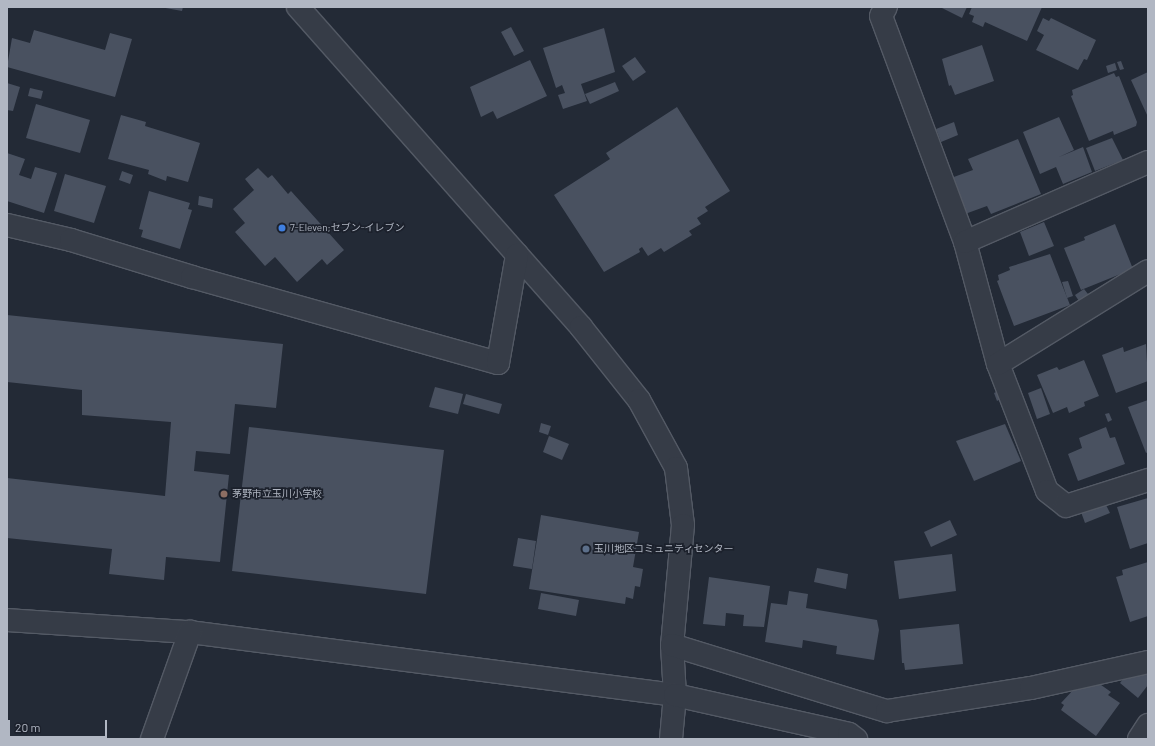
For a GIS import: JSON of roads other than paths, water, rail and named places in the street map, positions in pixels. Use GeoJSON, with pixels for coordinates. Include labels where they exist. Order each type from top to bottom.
{"type":"FeatureCollection","features":[{"type":"Feature","properties":{"kind":"street"},"geometry":{"type":"LineString","coordinates":[[298,7],[581,326],[639,400],[676,468],[683,525],[672,645],[674,695],[671,739]]}},
{"type":"Feature","properties":{"kind":"street"},"geometry":{"type":"LineString","coordinates":[[886,7],[881,16],[965,242],[998,364],[1047,491],[1066,506],[1148,480]]}},
{"type":"Feature","properties":{"kind":"street"},"geometry":{"type":"LineString","coordinates":[[965,242],[1148,162]]}},
{"type":"Feature","properties":{"kind":"street"},"geometry":{"type":"LineString","coordinates":[[7,225],[71,240],[223,286],[498,363],[517,255]]}},
{"type":"Feature","properties":{"kind":"street"},"geometry":{"type":"LineString","coordinates":[[998,364],[1148,272]]}},
{"type":"Feature","properties":{"kind":"street"},"geometry":{"type":"LineString","coordinates":[[7,620],[190,632],[674,695],[849,734],[856,739]]}},
{"type":"Feature","properties":{"kind":"street"},"geometry":{"type":"LineString","coordinates":[[152,739],[190,632]]}},
{"type":"Feature","properties":{"kind":"street"},"geometry":{"type":"LineString","coordinates":[[672,645],[887,711],[1031,688],[1148,662]]}},
{"type":"Feature","properties":{"kind":"street"},"geometry":{"type":"LineString","coordinates":[[1139,739],[1148,725]]}},
{"type":"Feature","properties":{"kind":"place","name":"7-Eleven;セブン-イレブン"},"geometry":{"type":"Point","coordinates":[282,228]}},
{"type":"Feature","properties":{"kind":"place","name":"茅野市立玉川小学校"},"geometry":{"type":"Point","coordinates":[224,494]}},
{"type":"Feature","properties":{"kind":"place","name":"玉川地区コミュニティセンター"},"geometry":{"type":"Point","coordinates":[586,549]}}]}
